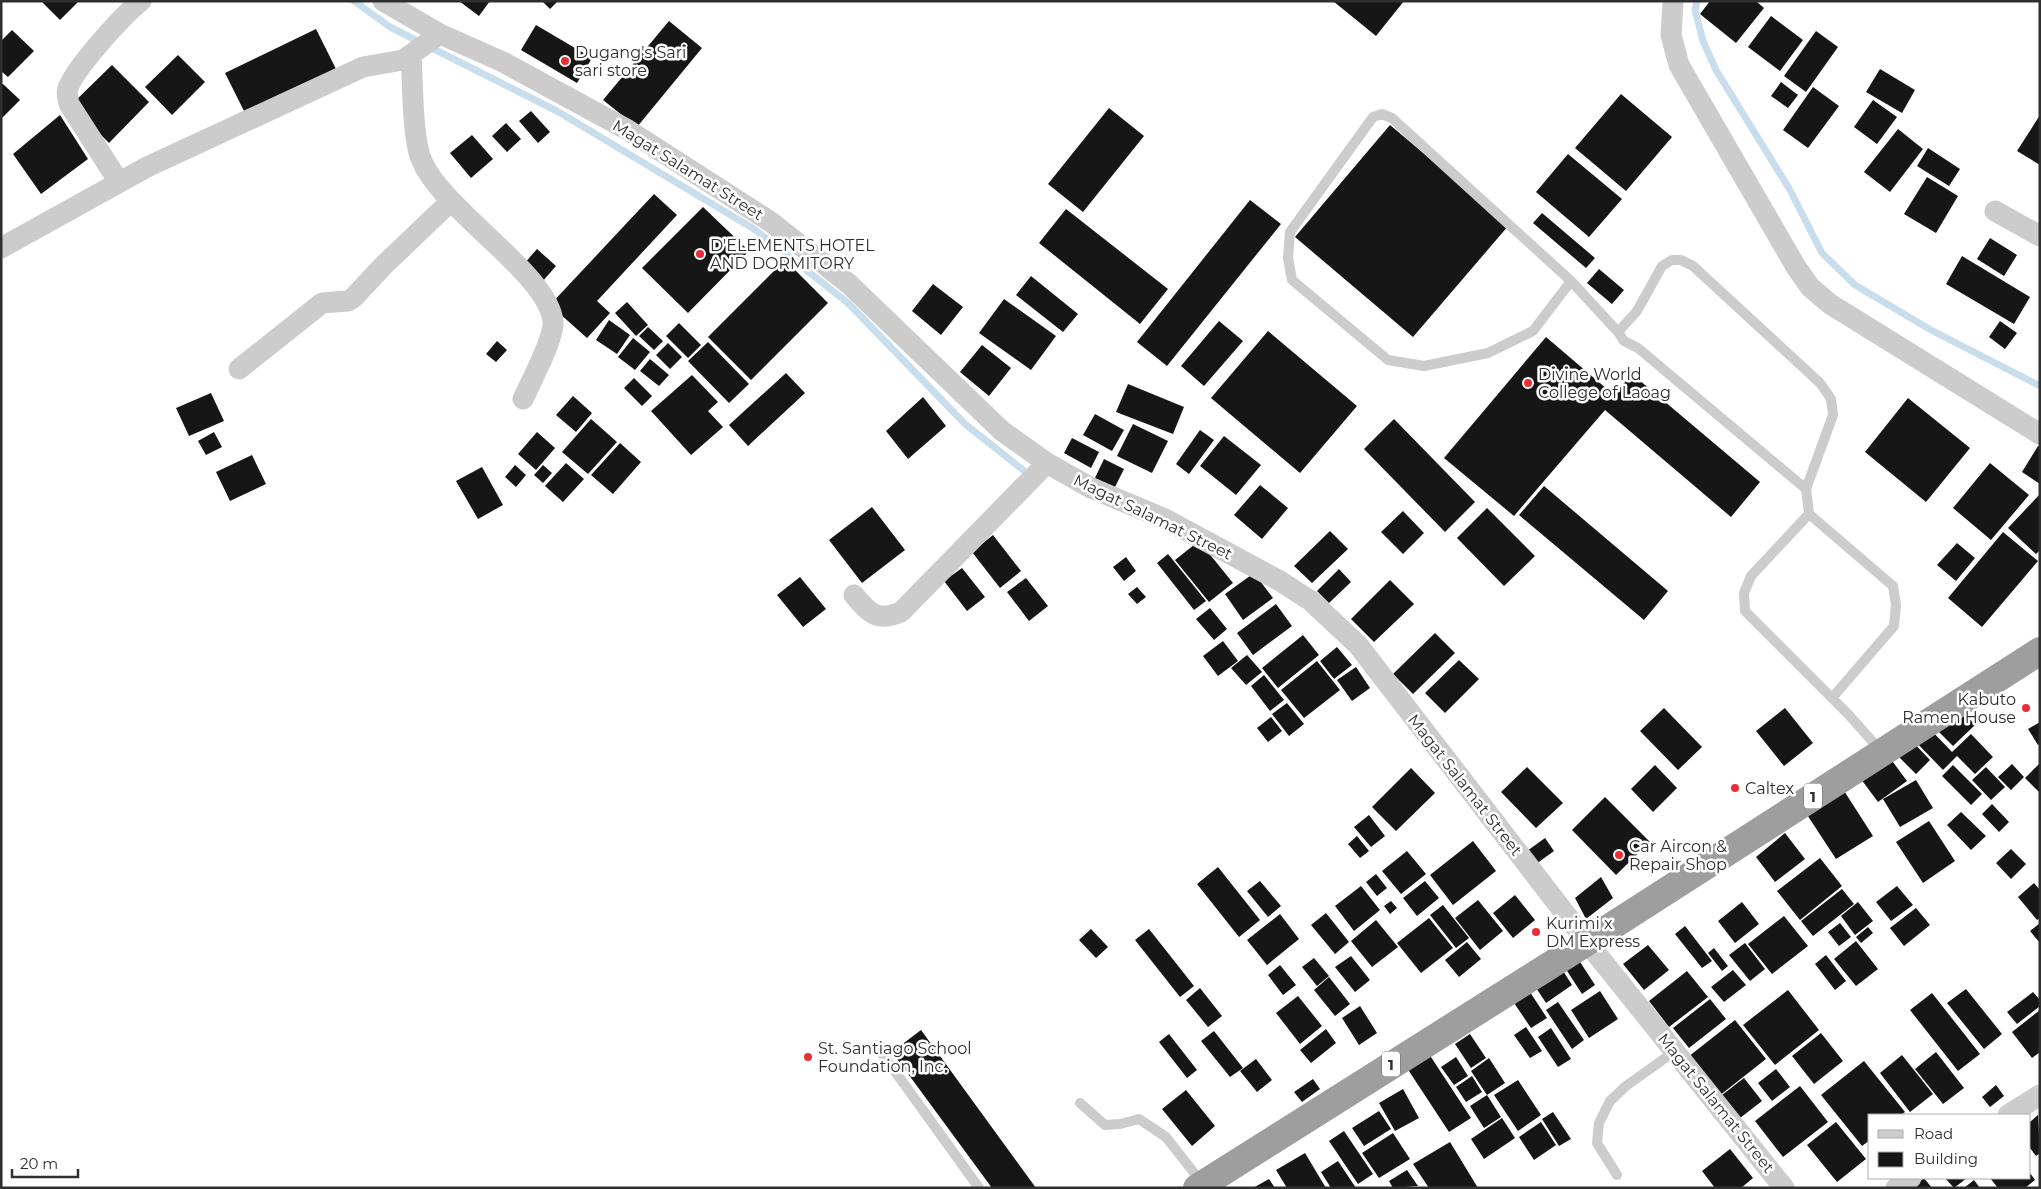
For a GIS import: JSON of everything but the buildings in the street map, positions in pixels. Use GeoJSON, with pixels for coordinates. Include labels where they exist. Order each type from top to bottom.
{"type":"FeatureCollection","features":[{"type":"Feature","properties":{"kind":"highway","name":"1"},"geometry":{"type":"LineString","coordinates":[[1199,1186],[1587,942],[2040,651]]}},
{"type":"Feature","properties":{"kind":"street"},"geometry":{"type":"LineString","coordinates":[[120,182],[69,104],[67,96],[72,81],[104,38],[130,10],[142,1]]}},
{"type":"Feature","properties":{"kind":"street","name":"Magat Salamat Street"},"geometry":{"type":"LineString","coordinates":[[383,1],[438,36],[504,62],[628,130],[772,222],[849,284],[1002,431],[1047,463],[1091,488],[1165,519],[1280,580],[1311,601],[1358,645],[1587,942],[1784,1188]]}},
{"type":"Feature","properties":{"kind":"street"},"geometry":{"type":"LineString","coordinates":[[1673,1],[1672,35],[1679,65],[1796,267],[1810,287],[1830,304],[2040,434]]}},
{"type":"Feature","properties":{"kind":"street"},"geometry":{"type":"LineString","coordinates":[[1,248],[120,182],[363,67],[403,60],[438,36]]}},
{"type":"Feature","properties":{"kind":"street"},"geometry":{"type":"LineString","coordinates":[[414,54],[417,138],[421,160],[430,177],[451,201],[518,267],[538,290],[550,310],[553,322],[550,336],[523,400]]}},
{"type":"Feature","properties":{"kind":"street"},"geometry":{"type":"LineString","coordinates":[[239,369],[322,303],[348,301],[353,298],[384,265],[451,201]]}},
{"type":"Feature","properties":{"kind":"street"},"geometry":{"type":"LineString","coordinates":[[1995,211],[2040,236]]}},
{"type":"Feature","properties":{"kind":"street"},"geometry":{"type":"LineString","coordinates":[[854,595],[867,611],[879,616],[890,616],[901,612],[1047,463]]}},
{"type":"Feature","properties":{"kind":"street"},"geometry":{"type":"LineString","coordinates":[[2010,1114],[2040,1094]]}},
{"type":"Feature","properties":{"kind":"street"},"geometry":{"type":"LineString","coordinates":[[1896,1188],[1910,1179]]}},
{"type":"Feature","properties":{"kind":"lane"},"geometry":{"type":"LineString","coordinates":[[1571,281],[1532,331],[1488,353],[1424,366],[1388,360],[1292,280],[1288,258],[1290,232],[1373,117],[1382,114],[1392,118],[1571,281],[1624,341],[1638,348],[1806,489]]}},
{"type":"Feature","properties":{"kind":"lane"},"geometry":{"type":"LineString","coordinates":[[1618,332],[1637,311],[1662,266],[1672,260],[1681,260],[1693,266],[1820,383],[1831,399],[1833,415],[1806,489],[1809,514],[1893,586],[1896,605],[1894,626],[1832,698]]}},
{"type":"Feature","properties":{"kind":"lane"},"geometry":{"type":"LineString","coordinates":[[1809,514],[1751,576],[1744,594],[1745,612],[1832,698],[1882,751]]}},
{"type":"Feature","properties":{"kind":"lane"},"geometry":{"type":"LineString","coordinates":[[876,1046],[980,1188]]}},
{"type":"Feature","properties":{"kind":"lane"},"geometry":{"type":"LineString","coordinates":[[1617,1175],[1597,1143],[1599,1123],[1610,1101],[1626,1086],[1675,1051]]}},
{"type":"Feature","properties":{"kind":"lane"},"geometry":{"type":"LineString","coordinates":[[1080,1103],[1105,1125],[1120,1124],[1139,1119],[1166,1137],[1199,1186]]}},
{"type":"Feature","properties":{"kind":"waterway"},"geometry":{"type":"LineString","coordinates":[[354,1],[390,27],[557,111],[754,229],[848,303],[965,424],[1023,470]]}},
{"type":"Feature","properties":{"kind":"waterway"},"geometry":{"type":"LineString","coordinates":[[1697,1],[1695,10],[1703,41],[1716,70],[1790,190],[1822,253],[1855,285],[1931,330],[2040,386]]}},
{"type":"Feature","properties":{"kind":"place","name":"Dugang's Sari sari store"},"geometry":{"type":"Point","coordinates":[565,61]}},
{"type":"Feature","properties":{"kind":"place","name":"D'ELEMENTS HOTEL AND DORMITORY"},"geometry":{"type":"Point","coordinates":[700,254]}},
{"type":"Feature","properties":{"kind":"place","name":"Divine World College of Laoag"},"geometry":{"type":"Point","coordinates":[1528,383]}},
{"type":"Feature","properties":{"kind":"place","name":"Kabuto Ramen House"},"geometry":{"type":"Point","coordinates":[2026,708]}},
{"type":"Feature","properties":{"kind":"place","name":"Caltex"},"geometry":{"type":"Point","coordinates":[1735,788]}},
{"type":"Feature","properties":{"kind":"place","name":"Car Aircon & Repair Shop"},"geometry":{"type":"Point","coordinates":[1619,855]}},
{"type":"Feature","properties":{"kind":"place","name":"Kurimi x DM Express"},"geometry":{"type":"Point","coordinates":[1536,932]}},
{"type":"Feature","properties":{"kind":"place","name":"St. Santiago School Foundation, Inc."},"geometry":{"type":"Point","coordinates":[808,1057]}}]}
